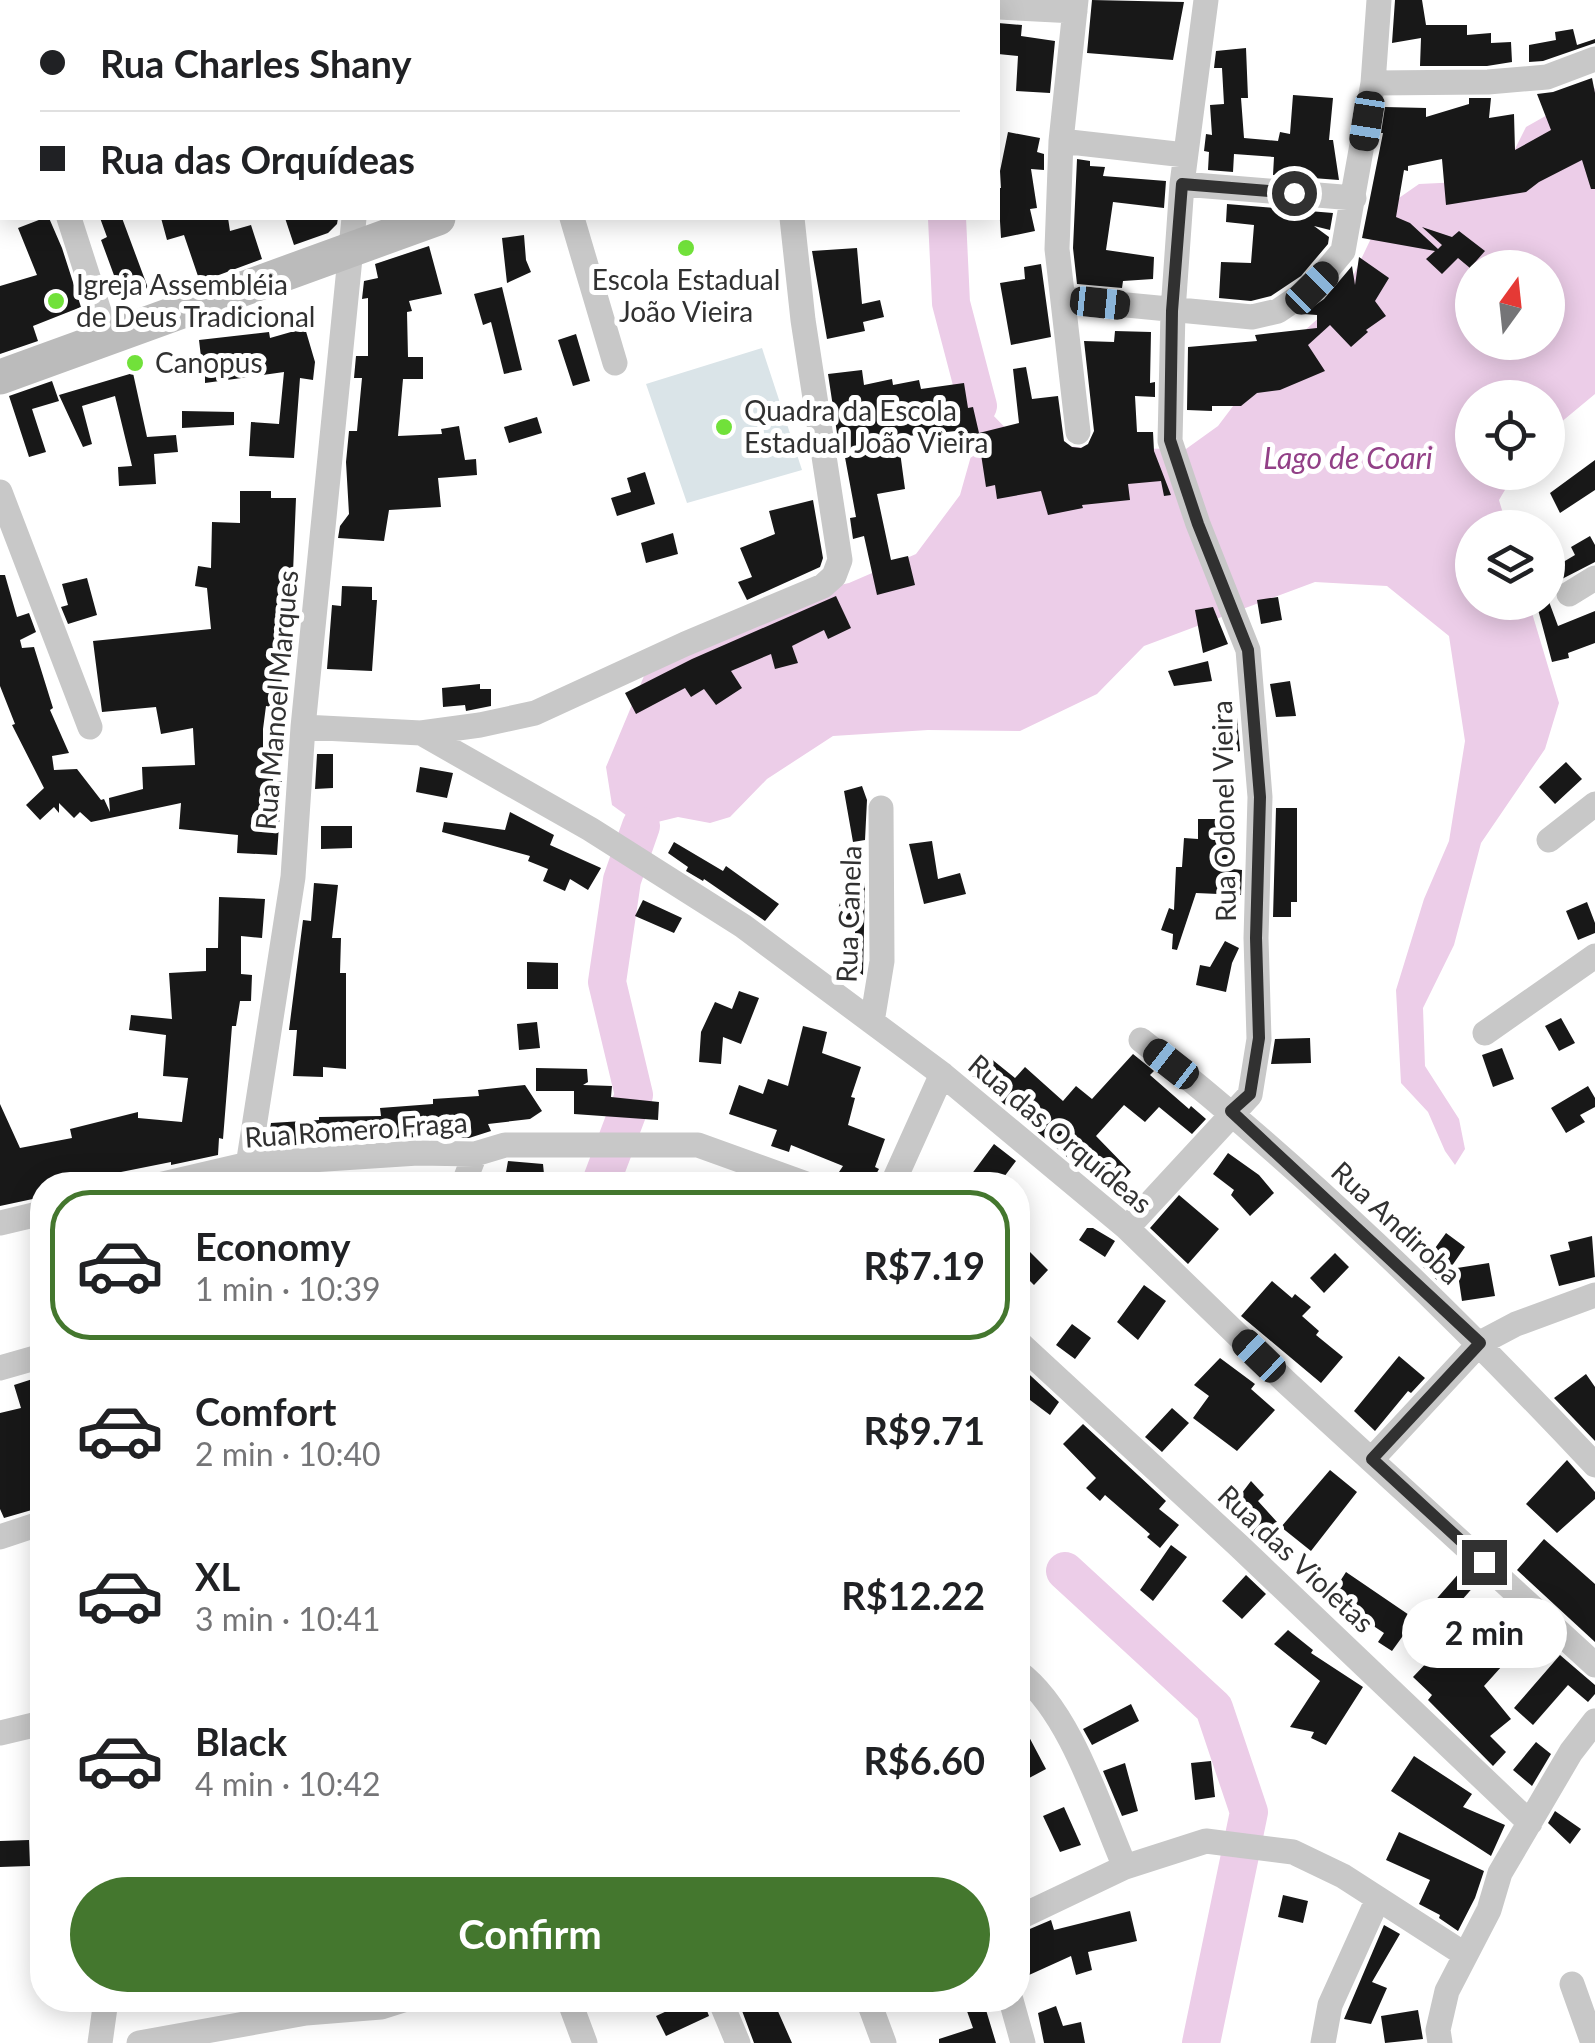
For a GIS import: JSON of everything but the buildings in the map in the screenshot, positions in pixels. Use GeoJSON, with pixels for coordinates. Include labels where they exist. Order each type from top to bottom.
{"type":"FeatureCollection","features":[{"type":"Feature","properties":{"kind":"main road"},"geometry":{"type":"LineString","coordinates":[[0,377],[433,220]]}},
{"type":"Feature","properties":{"kind":"street","name":"Rua Odonel Vieira"},"geometry":{"type":"LineString","coordinates":[[1128,1228],[1250,1094],[1259,1038],[1256,938],[1260,797],[1248,650],[1170,440],[1172,311],[1182,184],[1206,0]]}},
{"type":"Feature","properties":{"kind":"street"},"geometry":{"type":"LineString","coordinates":[[1064,299],[1252,318],[1278,310],[1312,288],[1343,251],[1373,83],[1379,0]]}},
{"type":"Feature","properties":{"kind":"street"},"geometry":{"type":"LineString","coordinates":[[1000,8],[1075,5],[1061,140],[1057,250],[1078,432]]}},
{"type":"Feature","properties":{"kind":"street"},"geometry":{"type":"LineString","coordinates":[[1373,83],[1547,77],[1595,59]]}},
{"type":"Feature","properties":{"kind":"street"},"geometry":{"type":"LineString","coordinates":[[1061,140],[1185,156]]}},
{"type":"Feature","properties":{"kind":"street"},"geometry":{"type":"LineString","coordinates":[[1182,184],[1354,198]]}},
{"type":"Feature","properties":{"kind":"street"},"geometry":{"type":"LineString","coordinates":[[70,220],[107,336]]}},
{"type":"Feature","properties":{"kind":"street","name":"Rua Manoel Marques"},"geometry":{"type":"LineString","coordinates":[[247,1172],[293,877],[303,727],[354,220]]}},
{"type":"Feature","properties":{"kind":"street"},"geometry":{"type":"LineString","coordinates":[[573,220],[614,363]]}},
{"type":"Feature","properties":{"kind":"street"},"geometry":{"type":"LineString","coordinates":[[303,727],[421,732],[480,726],[535,713],[823,586],[834,576],[840,560],[802,320],[792,220]]}},
{"type":"Feature","properties":{"kind":"street"},"geometry":{"type":"LineString","coordinates":[[0,492],[90,727]]}},
{"type":"Feature","properties":{"kind":"street"},"geometry":{"type":"LineString","coordinates":[[1569,594],[1595,578]]}},
{"type":"Feature","properties":{"kind":"street","name":"Rua das Orquídeas"},"geometry":{"type":"LineString","coordinates":[[421,732],[590,829],[743,926],[942,1074],[1128,1228],[1286,1382],[1595,1665]]}},
{"type":"Feature","properties":{"kind":"street"},"geometry":{"type":"LineString","coordinates":[[1548,840],[1595,804]]}},
{"type":"Feature","properties":{"kind":"street","name":"Rua Canela"},"geometry":{"type":"LineString","coordinates":[[872,1022],[882,961],[881,808]]}},
{"type":"Feature","properties":{"kind":"street"},"geometry":{"type":"LineString","coordinates":[[1486,1034],[1595,956]]}},
{"type":"Feature","properties":{"kind":"street","name":"Rua Andiroba"},"geometry":{"type":"LineString","coordinates":[[1141,1040],[1231,1111],[1480,1343],[1595,1465]]}},
{"type":"Feature","properties":{"kind":"street"},"geometry":{"type":"LineString","coordinates":[[898,1172],[942,1074]]}},
{"type":"Feature","properties":{"kind":"street","name":"Rua Romero Fraga"},"geometry":{"type":"LineString","coordinates":[[263,1172],[418,1153],[475,1154],[505,1145],[698,1146],[741,1172]]}},
{"type":"Feature","properties":{"kind":"street"},"geometry":{"type":"LineString","coordinates":[[469,1172],[475,1154]]}},
{"type":"Feature","properties":{"kind":"street"},"geometry":{"type":"LineString","coordinates":[[0,1223],[30,1216]]}},
{"type":"Feature","properties":{"kind":"street"},"geometry":{"type":"LineString","coordinates":[[1372,1459],[1480,1343],[1516,1324],[1595,1295]]}},
{"type":"Feature","properties":{"kind":"street","name":"Rua das Violetas"},"geometry":{"type":"LineString","coordinates":[[1030,1353],[1530,1823]]}},
{"type":"Feature","properties":{"kind":"street"},"geometry":{"type":"LineString","coordinates":[[0,1368],[30,1359]]}},
{"type":"Feature","properties":{"kind":"street"},"geometry":{"type":"LineString","coordinates":[[0,1536],[30,1527]]}},
{"type":"Feature","properties":{"kind":"street"},"geometry":{"type":"LineString","coordinates":[[1030,1681],[1058,1714],[1126,1867]]}},
{"type":"Feature","properties":{"kind":"street"},"geometry":{"type":"LineString","coordinates":[[1440,2043],[1438,2030],[1447,1991],[1489,1910],[1500,1873],[1595,1720]]}},
{"type":"Feature","properties":{"kind":"street"},"geometry":{"type":"LineString","coordinates":[[0,1734],[30,1726]]}},
{"type":"Feature","properties":{"kind":"street"},"geometry":{"type":"LineString","coordinates":[[1030,1912],[1126,1867],[1206,1841],[1293,1852],[1343,1876],[1464,1954]]}},
{"type":"Feature","properties":{"kind":"street"},"geometry":{"type":"LineString","coordinates":[[1322,2043],[1330,2006],[1377,1901]]}},
{"type":"Feature","properties":{"kind":"street"},"geometry":{"type":"LineString","coordinates":[[1572,1984],[1593,2043]]}},
{"type":"Feature","properties":{"kind":"street"},"geometry":{"type":"LineString","coordinates":[[100,2043],[104,2012]]}},
{"type":"Feature","properties":{"kind":"street"},"geometry":{"type":"LineString","coordinates":[[139,2043],[313,2012]]}},
{"type":"Feature","properties":{"kind":"street"},"geometry":{"type":"LineString","coordinates":[[573,2012],[585,2043]]}},
{"type":"Feature","properties":{"kind":"street"},"geometry":{"type":"LineString","coordinates":[[725,2012],[738,2043]]}},
{"type":"Feature","properties":{"kind":"street"},"geometry":{"type":"LineString","coordinates":[[872,2012],[884,2043]]}},
{"type":"Feature","properties":{"kind":"street"},"geometry":{"type":"LineString","coordinates":[[1015,2012],[1024,2043]]}},
{"type":"Feature","properties":{"kind":"shaded area","name":"Quadra da Escola Estadual João Vieira"},"geometry":{"type":"Polygon","coordinates":[[[762,348],[802,470],[687,503],[646,384],[762,348]]]}},
{"type":"Feature","properties":{"kind":"water","name":"Lago de Coari"},"geometry":{"type":"Polygon","coordinates":[[[1595,88],[1595,394],[1565,419],[1565,380],[1455,380],[1455,490],[1505,490],[1499,500],[1502,510],[1455,510],[1455,620],[1534,620],[1559,703],[1545,749],[1481,843],[1454,945],[1423,1008],[1425,1066],[1459,1119],[1465,1149],[1455,1165],[1428,1112],[1401,1083],[1396,990],[1424,899],[1449,841],[1465,741],[1449,636],[1387,586],[1315,582],[1144,646],[1097,694],[1020,731],[928,730],[833,736],[767,779],[730,817],[710,823],[678,817],[641,826],[612,805],[606,767],[644,676],[764,602],[849,583],[916,554],[960,495],[973,449],[978,406],[990,412],[1018,441],[1086,448],[1186,449],[1218,426],[1258,373],[1344,295],[1386,207],[1419,184],[1461,182],[1506,167],[1526,127],[1595,88]]]}},
{"type":"Feature","properties":{"kind":"waterway"},"geometry":{"type":"LineString","coordinates":[[947,220],[951,303],[978,406]]}},
{"type":"Feature","properties":{"kind":"waterway"},"geometry":{"type":"LineString","coordinates":[[605,1172],[634,1095],[607,982],[622,880],[641,826]]}},
{"type":"Feature","properties":{"kind":"waterway"},"geometry":{"type":"LineString","coordinates":[[1065,1571],[1214,1708],[1249,1812],[1201,2043]]}},
{"type":"Feature","properties":{"kind":"place","name":"Escola Estadual João Vieira"},"geometry":{"type":"Point","coordinates":[686,248]}},
{"type":"Feature","properties":{"kind":"place","name":"Igreja Assembléia de Deus Tradicional"},"geometry":{"type":"Point","coordinates":[56,301]}},
{"type":"Feature","properties":{"kind":"place","name":"Canopus"},"geometry":{"type":"Point","coordinates":[135,363]}},
{"type":"Feature","properties":{"kind":"place","name":"Quadra da Escola Estadual João Vieira"},"geometry":{"type":"Point","coordinates":[724,427]}},
{"type":"Feature","properties":{"kind":"route"},"geometry":{"type":"LineString","coordinates":[[1294,193],[1182,184],[1172,311],[1170,440],[1248,650],[1254,696],[1260,797],[1256,938],[1259,1038],[1250,1094],[1231,1111],[1480,1343],[1372,1459],[1484,1562]]}}]}
